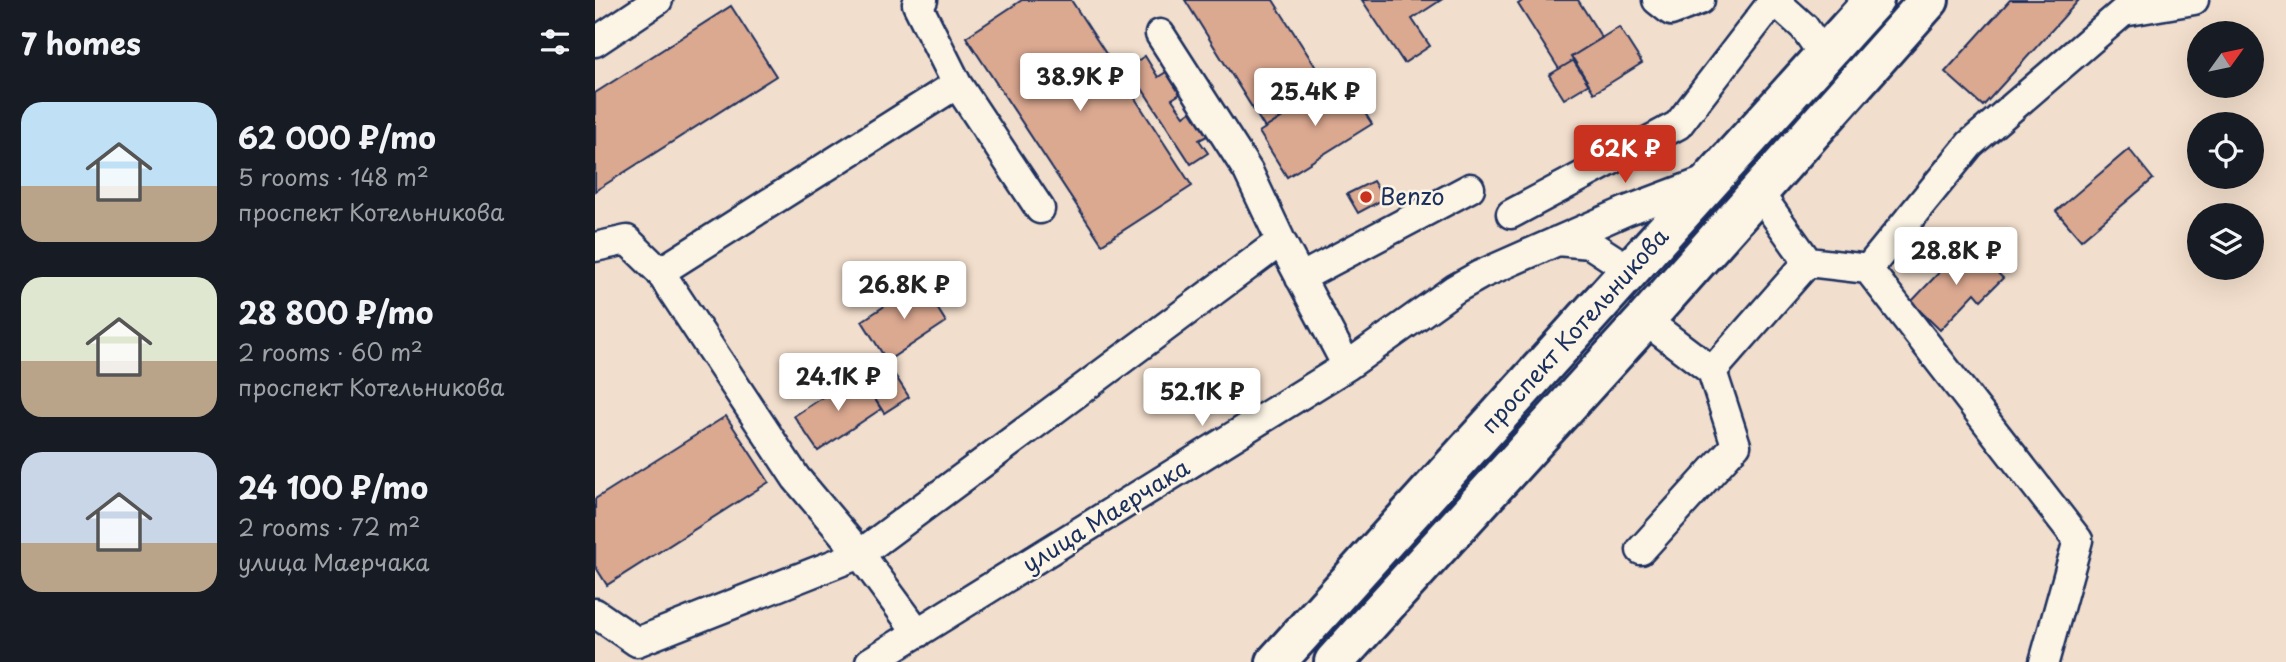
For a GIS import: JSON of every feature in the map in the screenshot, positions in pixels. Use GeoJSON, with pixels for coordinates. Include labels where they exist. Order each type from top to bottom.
{"type":"FeatureCollection","features":[{"type":"Feature","properties":{"kind":"highway","name":"проспект Котельникова"},"geometry":{"type":"LineString","coordinates":[[1276,662],[1874,0]]}},
{"type":"Feature","properties":{"kind":"highway","name":"проспект Котельникова"},"geometry":{"type":"LineString","coordinates":[[1334,662],[1645,320],[1929,0]]}},
{"type":"Feature","properties":{"kind":"street"},"geometry":{"type":"LineString","coordinates":[[595,42],[658,0]]}},
{"type":"Feature","properties":{"kind":"street"},"geometry":{"type":"LineString","coordinates":[[923,0],[917,4],[957,84],[1040,209]]}},
{"type":"Feature","properties":{"kind":"street"},"geometry":{"type":"LineString","coordinates":[[1657,0],[1671,11],[1700,0]]}},
{"type":"Feature","properties":{"kind":"street"},"geometry":{"type":"LineString","coordinates":[[1511,214],[1678,125],[1774,0],[1804,27],[1824,56]]}},
{"type":"Feature","properties":{"kind":"street"},"geometry":{"type":"LineString","coordinates":[[1868,269],[1970,144],[2123,12],[2194,0]]}},
{"type":"Feature","properties":{"kind":"street"},"geometry":{"type":"LineString","coordinates":[[1160,34],[1248,171],[1281,242],[1347,366]]}},
{"type":"Feature","properties":{"kind":"street"},"geometry":{"type":"LineString","coordinates":[[660,272],[957,84]]}},
{"type":"Feature","properties":{"kind":"street","name":"улица Маерчака"},"geometry":{"type":"LineString","coordinates":[[870,662],[1347,366],[1455,289],[1480,275],[1626,211],[1714,178]]}},
{"type":"Feature","properties":{"kind":"street"},"geometry":{"type":"LineString","coordinates":[[1300,278],[1470,188]]}},
{"type":"Feature","properties":{"kind":"street"},"geometry":{"type":"LineString","coordinates":[[1759,193],[1808,262],[1868,269],[2078,540],[2043,662]]}},
{"type":"Feature","properties":{"kind":"street"},"geometry":{"type":"LineString","coordinates":[[595,247],[627,240],[660,272],[796,478],[860,554],[918,633]]}},
{"type":"Feature","properties":{"kind":"street"},"geometry":{"type":"LineString","coordinates":[[1557,241],[1590,244],[1630,270]]}},
{"type":"Feature","properties":{"kind":"street"},"geometry":{"type":"LineString","coordinates":[[595,613],[637,642],[860,554],[1281,242]]}},
{"type":"Feature","properties":{"kind":"street"},"geometry":{"type":"LineString","coordinates":[[1711,371],[1808,262]]}},
{"type":"Feature","properties":{"kind":"street"},"geometry":{"type":"LineString","coordinates":[[1641,550],[1735,445],[1711,371],[1645,320]]}},
{"type":"Feature","properties":{"kind":"building"},"geometry":{"type":"Polygon","coordinates":[[[1022,0],[1071,0],[1192,186],[1102,244],[966,37],[1022,0]]]}},
{"type":"Feature","properties":{"kind":"building"},"geometry":{"type":"Polygon","coordinates":[[[1185,0],[1273,0],[1329,88],[1265,128],[1185,0]]]}},
{"type":"Feature","properties":{"kind":"building"},"geometry":{"type":"Polygon","coordinates":[[[1362,0],[1441,0],[1412,19],[1430,46],[1404,63],[1362,0]]]}},
{"type":"Feature","properties":{"kind":"building"},"geometry":{"type":"Polygon","coordinates":[[[1524,0],[1578,0],[1602,38],[1571,57],[1574,60],[1559,69],[1518,4],[1524,0]]]}},
{"type":"Feature","properties":{"kind":"building"},"geometry":{"type":"Polygon","coordinates":[[[2010,0],[2079,0],[1983,106],[1945,72],[2010,0]]]}},
{"type":"Feature","properties":{"kind":"building"},"geometry":{"type":"Polygon","coordinates":[[[731,6],[776,76],[595,191],[595,93],[731,6]]]}},
{"type":"Feature","properties":{"kind":"building"},"geometry":{"type":"Polygon","coordinates":[[[1619,27],[1642,63],[1594,93],[1571,57],[1619,27]]]}},
{"type":"Feature","properties":{"kind":"building"},"geometry":{"type":"Polygon","coordinates":[[[1145,56],[1158,77],[1166,72],[1180,94],[1172,99],[1184,116],[1191,111],[1207,136],[1199,140],[1208,153],[1191,164],[1128,67],[1145,56]]]}},
{"type":"Feature","properties":{"kind":"building"},"geometry":{"type":"Polygon","coordinates":[[[1574,60],[1589,84],[1564,99],[1549,75],[1574,60]]]}},
{"type":"Feature","properties":{"kind":"building"},"geometry":{"type":"Polygon","coordinates":[[[1343,79],[1372,124],[1287,177],[1259,132],[1343,79]]]}},
{"type":"Feature","properties":{"kind":"building"},"geometry":{"type":"Polygon","coordinates":[[[2129,149],[2153,179],[2081,240],[2056,211],[2129,149]]]}},
{"type":"Feature","properties":{"kind":"building","name":"Benzo"},"geometry":{"type":"Polygon","coordinates":[[[1373,181],[1384,199],[1358,213],[1347,194],[1373,181]]]}},
{"type":"Feature","properties":{"kind":"building"},"geometry":{"type":"Polygon","coordinates":[[[1966,244],[2003,278],[1981,300],[1975,293],[1940,330],[1911,302],[1966,244]]]}},
{"type":"Feature","properties":{"kind":"building"},"geometry":{"type":"Polygon","coordinates":[[[921,282],[946,322],[887,361],[862,321],[921,282]]]}},
{"type":"Feature","properties":{"kind":"building"},"geometry":{"type":"Polygon","coordinates":[[[884,358],[909,397],[884,413],[859,374],[884,358]]]}},
{"type":"Feature","properties":{"kind":"building"},"geometry":{"type":"Polygon","coordinates":[[[859,374],[881,409],[818,451],[794,416],[859,374]]]}},
{"type":"Feature","properties":{"kind":"building"},"geometry":{"type":"Polygon","coordinates":[[[726,416],[769,482],[607,585],[595,566],[595,499],[726,416]]]}},
{"type":"Feature","properties":{"kind":"place","name":"Benzo"},"geometry":{"type":"Point","coordinates":[1366,197]}}]}
